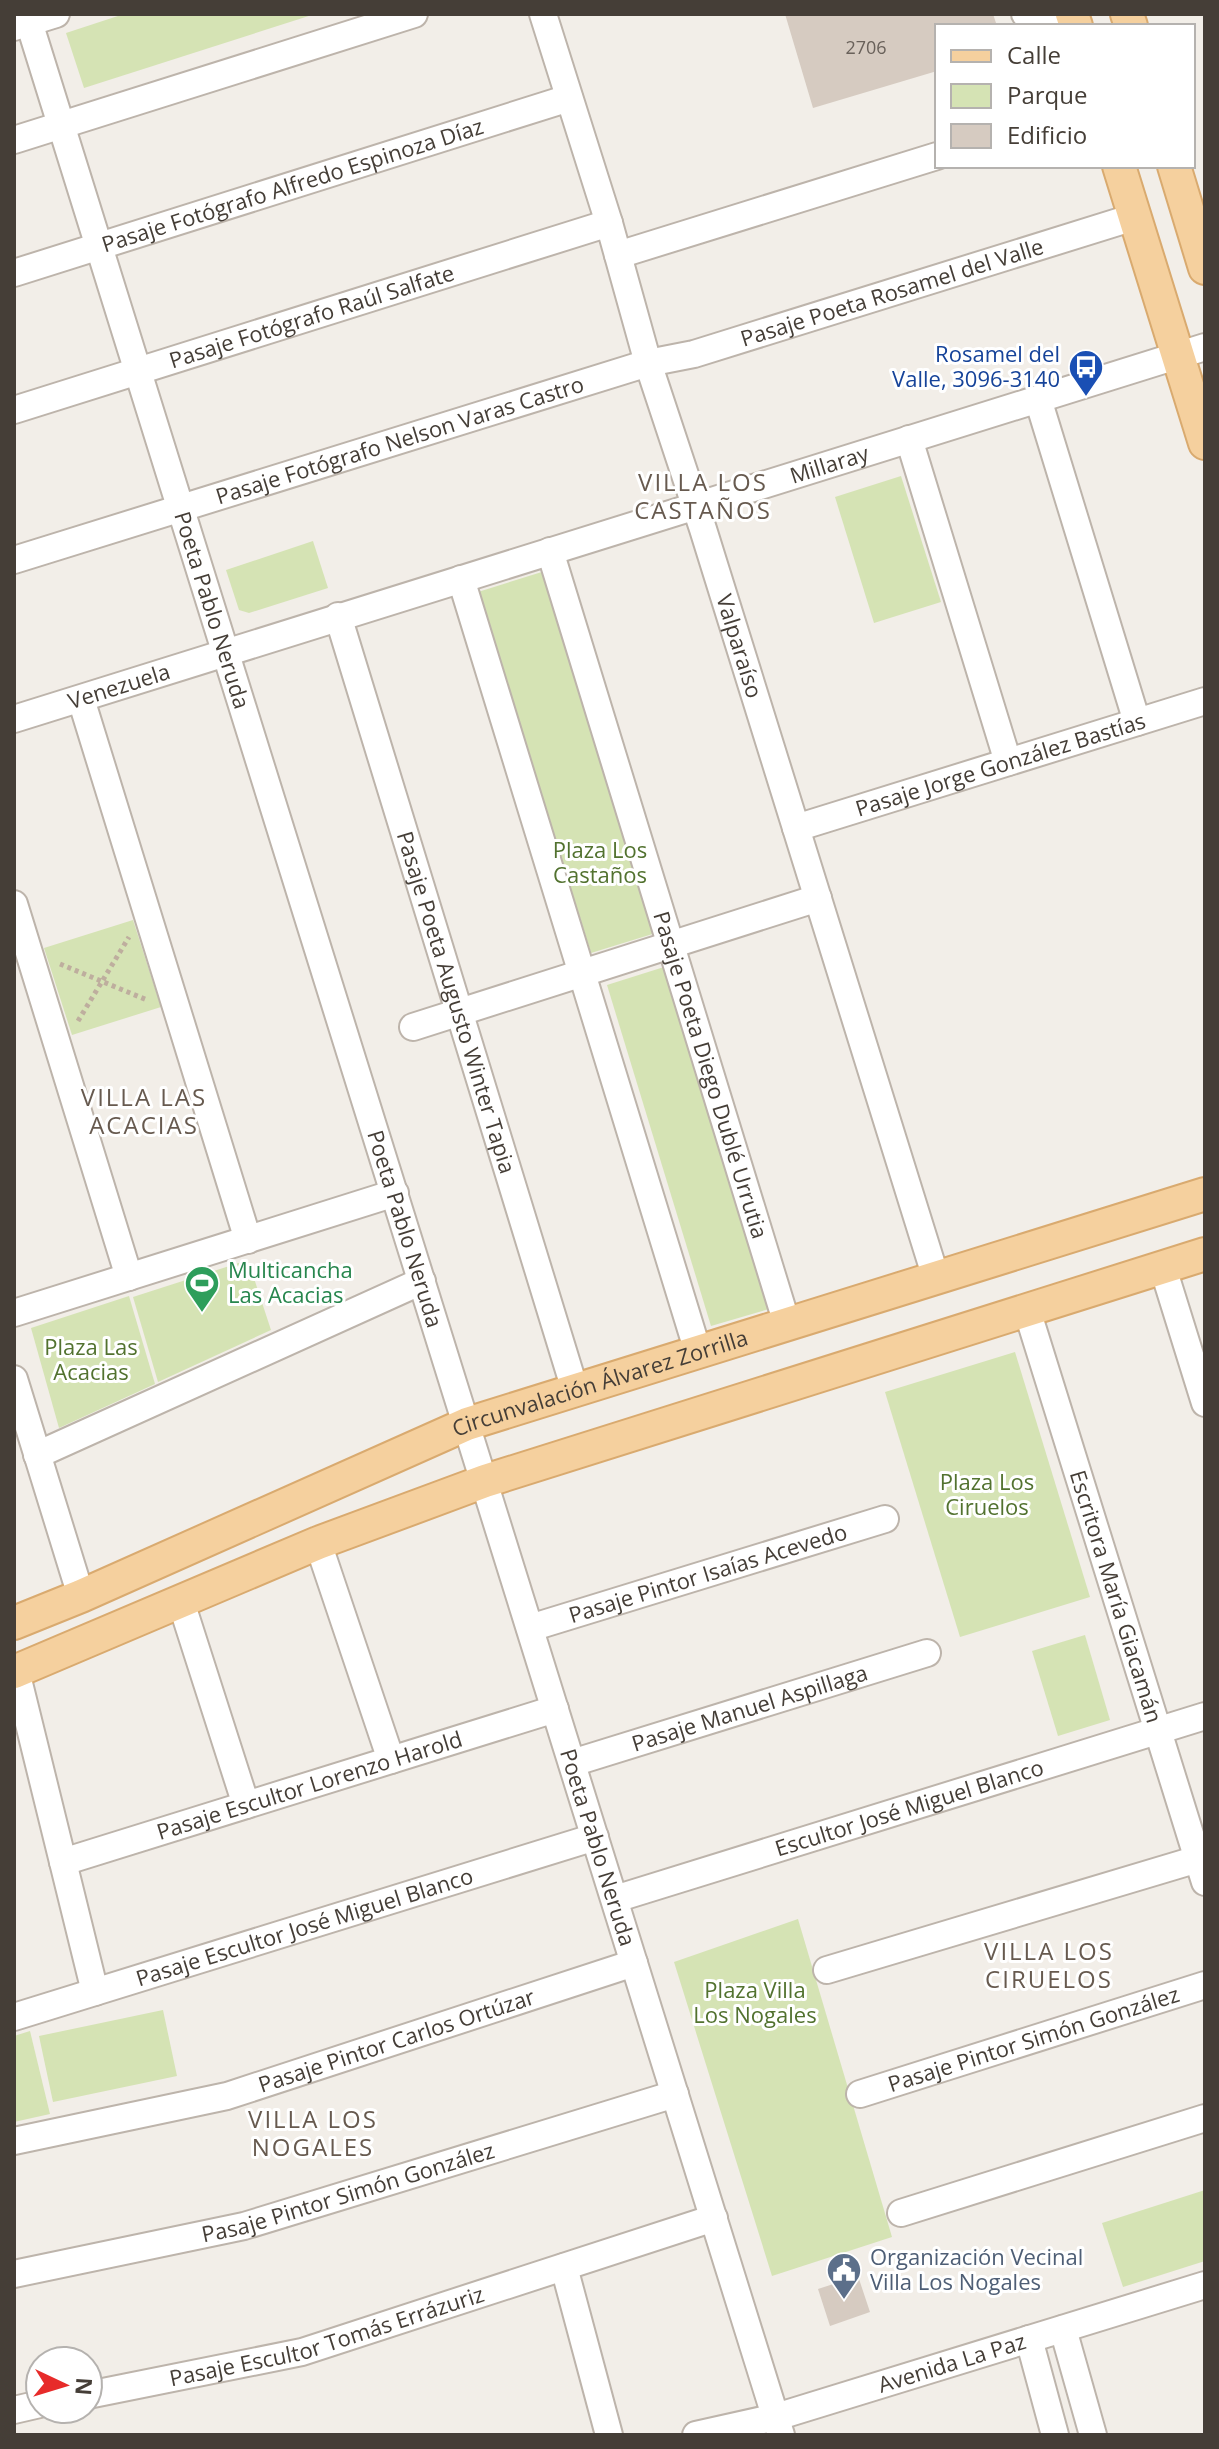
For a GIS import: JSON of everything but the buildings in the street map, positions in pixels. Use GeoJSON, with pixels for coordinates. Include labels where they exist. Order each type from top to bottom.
{"type":"FeatureCollection","features":[{"type":"Feature","properties":{"kind":"main road"},"geometry":{"type":"LineString","coordinates":[[1120,168],[1134,217],[1191,352],[1205,443]]}},
{"type":"Feature","properties":{"kind":"main road"},"geometry":{"type":"LineString","coordinates":[[1175,168],[1205,268]]}},
{"type":"Feature","properties":{"kind":"main road","name":"Circunvalación Álvarez Zorrilla"},"geometry":{"type":"LineString","coordinates":[[14,1623],[467,1424],[1205,1194]]}},
{"type":"Feature","properties":{"kind":"main road"},"geometry":{"type":"LineString","coordinates":[[15,1672],[318,1543],[485,1481],[1205,1254]]}},
{"type":"Feature","properties":{"kind":"street"},"geometry":{"type":"LineString","coordinates":[[22,24],[56,14]]}},
{"type":"Feature","properties":{"kind":"street"},"geometry":{"type":"LineString","coordinates":[[14,140],[414,14]]}},
{"type":"Feature","properties":{"kind":"street","name":"Valparaíso"},"geometry":{"type":"LineString","coordinates":[[543,14],[609,223],[648,363],[696,505],[936,1278]]}},
{"type":"Feature","properties":{"kind":"street"},"geometry":{"type":"LineString","coordinates":[[1025,14],[1074,20]]}},
{"type":"Feature","properties":{"kind":"street","name":"Poeta Pablo Neruda"},"geometry":{"type":"LineString","coordinates":[[22,24],[61,125],[778,2426]]}},
{"type":"Feature","properties":{"kind":"street","name":"Pasaje Fotógrafo Alfredo Espinoza Díaz"},"geometry":{"type":"LineString","coordinates":[[14,273],[569,98]]}},
{"type":"Feature","properties":{"kind":"street"},"geometry":{"type":"LineString","coordinates":[[618,255],[935,157]]}},
{"type":"Feature","properties":{"kind":"street","name":"Pasaje Poeta Rosamel del Valle"},"geometry":{"type":"LineString","coordinates":[[648,363],[694,354],[1134,217]]}},
{"type":"Feature","properties":{"kind":"street","name":"Pasaje Fotógrafo Raúl Salfate"},"geometry":{"type":"LineString","coordinates":[[14,410],[609,223]]}},
{"type":"Feature","properties":{"kind":"street","name":"Millaray"},"geometry":{"type":"LineString","coordinates":[[225,653],[1191,352]]}},
{"type":"Feature","properties":{"kind":"street","name":"Pasaje Fotógrafo Nelson Varas Castro"},"geometry":{"type":"LineString","coordinates":[[14,560],[648,363]]}},
{"type":"Feature","properties":{"kind":"street"},"geometry":{"type":"LineString","coordinates":[[1038,399],[1137,722]]}},
{"type":"Feature","properties":{"kind":"street"},"geometry":{"type":"LineString","coordinates":[[909,439],[1008,762]]}},
{"type":"Feature","properties":{"kind":"street","name":"Pasaje Poeta Diego Dublé Urrutia"},"geometry":{"type":"LineString","coordinates":[[550,551],[787,1324]]}},
{"type":"Feature","properties":{"kind":"street"},"geometry":{"type":"LineString","coordinates":[[461,579],[698,1352]]}},
{"type":"Feature","properties":{"kind":"street","name":"Pasaje Poeta Augusto Winter Tapia"},"geometry":{"type":"LineString","coordinates":[[338,616],[575,1390]]}},
{"type":"Feature","properties":{"kind":"street","name":"Venezuela"},"geometry":{"type":"LineString","coordinates":[[14,719],[225,653]]}},
{"type":"Feature","properties":{"kind":"street"},"geometry":{"type":"LineString","coordinates":[[81,699],[248,1240]]}},
{"type":"Feature","properties":{"kind":"street","name":"Pasaje Jorge González Bastías"},"geometry":{"type":"LineString","coordinates":[[796,828],[1205,701]]}},
{"type":"Feature","properties":{"kind":"street"},"geometry":{"type":"LineString","coordinates":[[413,1027],[818,898]]}},
{"type":"Feature","properties":{"kind":"street"},"geometry":{"type":"LineString","coordinates":[[14,904],[129,1277]]}},
{"type":"Feature","properties":{"kind":"street"},"geometry":{"type":"LineString","coordinates":[[14,1313],[395,1193]]}},
{"type":"Feature","properties":{"kind":"street"},"geometry":{"type":"LineString","coordinates":[[1163,1268],[1205,1403]]}},
{"type":"Feature","properties":{"kind":"street"},"geometry":{"type":"LineString","coordinates":[[37,1455],[422,1281]]}},
{"type":"Feature","properties":{"kind":"street","name":"Escritora María Giacamán"},"geometry":{"type":"LineString","coordinates":[[1027,1310],[1202,1870]]}},
{"type":"Feature","properties":{"kind":"street"},"geometry":{"type":"LineString","coordinates":[[14,1379],[81,1596]]}},
{"type":"Feature","properties":{"kind":"street","name":"Pasaje Pintor Isaías Acevedo"},"geometry":{"type":"LineString","coordinates":[[530,1628],[885,1519]]}},
{"type":"Feature","properties":{"kind":"street"},"geometry":{"type":"LineString","coordinates":[[318,1543],[391,1760]]}},
{"type":"Feature","properties":{"kind":"street"},"geometry":{"type":"LineString","coordinates":[[181,1602],[246,1805]]}},
{"type":"Feature","properties":{"kind":"street","name":"Pasaje Manuel Aspillaga"},"geometry":{"type":"LineString","coordinates":[[572,1763],[927,1653]]}},
{"type":"Feature","properties":{"kind":"street"},"geometry":{"type":"LineString","coordinates":[[15,1672],[95,1992]]}},
{"type":"Feature","properties":{"kind":"street","name":"Pasaje Escultor Lorenzo Harold"},"geometry":{"type":"LineString","coordinates":[[63,1862],[555,1709]]}},
{"type":"Feature","properties":{"kind":"street","name":"Escultor José Miguel Blanco"},"geometry":{"type":"LineString","coordinates":[[615,1899],[1205,1716]]}},
{"type":"Feature","properties":{"kind":"street","name":"Pasaje Escultor José Miguel Blanco"},"geometry":{"type":"LineString","coordinates":[[14,2017],[595,1837]]}},
{"type":"Feature","properties":{"kind":"street"},"geometry":{"type":"LineString","coordinates":[[827,1970],[1202,1870]]}},
{"type":"Feature","properties":{"kind":"street","name":"Pasaje Pintor Carlos Ortúzar"},"geometry":{"type":"LineString","coordinates":[[14,2141],[227,2096],[634,1963]]}},
{"type":"Feature","properties":{"kind":"street","name":"Pasaje Pintor Simón González"},"geometry":{"type":"LineString","coordinates":[[860,2094],[1205,1985]]}},
{"type":"Feature","properties":{"kind":"street","name":"Pasaje Pintor Simón González"},"geometry":{"type":"LineString","coordinates":[[14,2274],[244,2226],[675,2094]]}},
{"type":"Feature","properties":{"kind":"street"},"geometry":{"type":"LineString","coordinates":[[901,2213],[1205,2118]]}},
{"type":"Feature","properties":{"kind":"street","name":"Pasaje Escultor Tomás Errázuriz"},"geometry":{"type":"LineString","coordinates":[[104,2392],[302,2352],[714,2218]]}},
{"type":"Feature","properties":{"kind":"street"},"geometry":{"type":"LineString","coordinates":[[564,2267],[609,2435]]}},
{"type":"Feature","properties":{"kind":"street","name":"Avenida La Paz"},"geometry":{"type":"LineString","coordinates":[[696,2435],[778,2426],[1029,2339],[1205,2285]]}},
{"type":"Feature","properties":{"kind":"street"},"geometry":{"type":"LineString","coordinates":[[1063,2329],[1093,2435]]}},
{"type":"Feature","properties":{"kind":"street"},"geometry":{"type":"LineString","coordinates":[[1029,2339],[1055,2435]]}},
{"type":"Feature","properties":{"kind":"path"},"geometry":{"type":"LineString","coordinates":[[59,1050],[146,909]]}},
{"type":"Feature","properties":{"kind":"path"},"geometry":{"type":"LineString","coordinates":[[28,950],[177,1012]]}},
{"type":"Feature","properties":{"kind":"green space"},"geometry":{"type":"Polygon","coordinates":[[[124,14],[315,14],[84,88],[66,33],[124,14]]]}},
{"type":"Feature","properties":{"kind":"green space"},"geometry":{"type":"Polygon","coordinates":[[[901,476],[941,602],[874,623],[835,497],[901,476]]]}},
{"type":"Feature","properties":{"kind":"green space"},"geometry":{"type":"Polygon","coordinates":[[[313,541],[328,588],[249,613],[239,610],[226,570],[313,541]]]}},
{"type":"Feature","properties":{"kind":"green space","name":"Plaza Los Castaños"},"geometry":{"type":"Polygon","coordinates":[[[545,571],[659,932],[591,953],[478,592],[545,571]]]}},
{"type":"Feature","properties":{"kind":"green space"},"geometry":{"type":"Polygon","coordinates":[[[133,920],[161,1007],[72,1035],[44,948],[133,920]]]}},
{"type":"Feature","properties":{"kind":"green space"},"geometry":{"type":"Polygon","coordinates":[[[664,967],[769,1309],[711,1326],[607,985],[664,967]]]}},
{"type":"Feature","properties":{"kind":"green space","name":"Multicancha Las Acacias"},"geometry":{"type":"Polygon","coordinates":[[[248,1260],[271,1330],[158,1382],[133,1297],[248,1260]]]}},
{"type":"Feature","properties":{"kind":"green space","name":"Plaza Las Acacias"},"geometry":{"type":"Polygon","coordinates":[[[129,1296],[155,1384],[59,1428],[31,1328],[129,1296]]]}},
{"type":"Feature","properties":{"kind":"green space","name":"Plaza Los Ciruelos"},"geometry":{"type":"Polygon","coordinates":[[[1015,1352],[1090,1597],[960,1637],[885,1392],[1015,1352]]]}},
{"type":"Feature","properties":{"kind":"green space"},"geometry":{"type":"Polygon","coordinates":[[[1085,1635],[1110,1720],[1058,1736],[1032,1651],[1085,1635]]]}},
{"type":"Feature","properties":{"kind":"green space","name":"Plaza Villa Los Nogales"},"geometry":{"type":"Polygon","coordinates":[[[798,1919],[892,2237],[772,2276],[674,1962],[798,1919]]]}},
{"type":"Feature","properties":{"kind":"green space"},"geometry":{"type":"Polygon","coordinates":[[[163,2010],[177,2076],[53,2102],[39,2036],[163,2010]]]}},
{"type":"Feature","properties":{"kind":"green space"},"geometry":{"type":"Polygon","coordinates":[[[30,2031],[50,2114],[14,2122],[14,2036],[30,2031]]]}},
{"type":"Feature","properties":{"kind":"green space"},"geometry":{"type":"Polygon","coordinates":[[[1205,2190],[1205,2261],[1123,2287],[1102,2223],[1205,2190]]]}},
{"type":"Feature","properties":{"kind":"place","name":"Rosamel del Valle, 3096-3140"},"geometry":{"type":"Point","coordinates":[1086,398]}},
{"type":"Feature","properties":{"kind":"place","name":"Multicancha Las Acacias"},"geometry":{"type":"Point","coordinates":[202,1314]}},
{"type":"Feature","properties":{"kind":"place","name":"Organización Vecinal Villa Los Nogales"},"geometry":{"type":"Point","coordinates":[844,2301]}},
{"type":"Feature","properties":{"kind":"district","name":"VILLA LOS CASTAÑOS"},"geometry":{"type":"Point","coordinates":[703,497]}},
{"type":"Feature","properties":{"kind":"district","name":"VILLA LAS ACACIAS"},"geometry":{"type":"Point","coordinates":[144,1112]}},
{"type":"Feature","properties":{"kind":"district","name":"VILLA LOS CIRUELOS"},"geometry":{"type":"Point","coordinates":[1049,1966]}},
{"type":"Feature","properties":{"kind":"district","name":"VILLA LOS NOGALES"},"geometry":{"type":"Point","coordinates":[313,2134]}}]}
